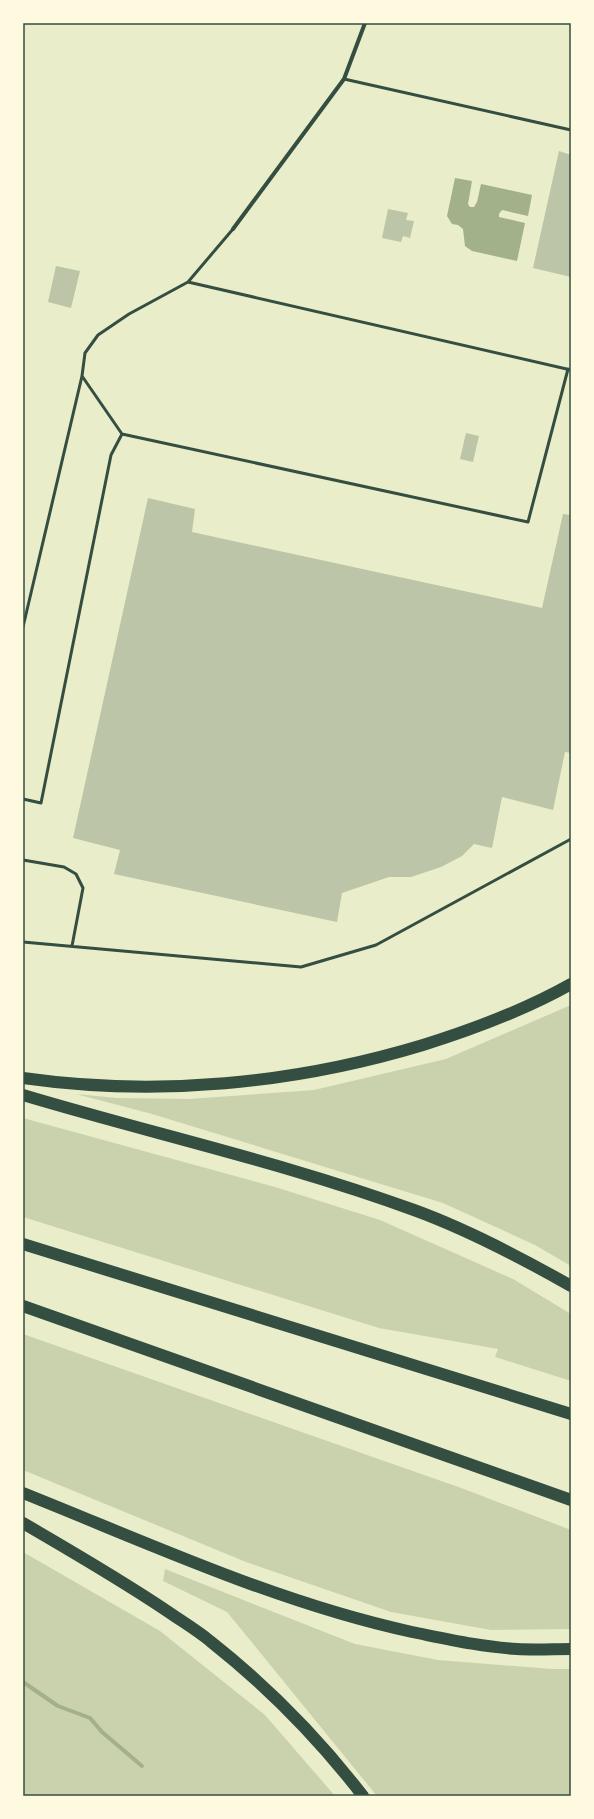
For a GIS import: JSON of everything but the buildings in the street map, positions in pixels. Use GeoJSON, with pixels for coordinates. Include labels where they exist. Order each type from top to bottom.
{"type":"FeatureCollection","features":[{"type":"Feature","properties":{"kind":"highway"},"geometry":{"type":"LineString","coordinates":[[23,1078],[58,1083],[133,1086],[210,1086],[296,1075],[382,1058],[474,1030],[554,994],[571,984]]}},
{"type":"Feature","properties":{"kind":"highway"},"geometry":{"type":"LineString","coordinates":[[23,1095],[326,1181],[414,1210],[496,1245],[571,1286]]}},
{"type":"Feature","properties":{"kind":"highway"},"geometry":{"type":"LineString","coordinates":[[23,1244],[571,1414]]}},
{"type":"Feature","properties":{"kind":"highway"},"geometry":{"type":"LineString","coordinates":[[23,1306],[571,1500]]}},
{"type":"Feature","properties":{"kind":"highway"},"geometry":{"type":"LineString","coordinates":[[23,1493],[244,1582],[324,1609],[388,1627],[454,1641],[516,1649],[571,1649]]}},
{"type":"Feature","properties":{"kind":"highway"},"geometry":{"type":"LineString","coordinates":[[23,1523],[88,1560],[209,1640],[282,1704],[344,1771],[363,1796]]}},
{"type":"Feature","properties":{"kind":"street"},"geometry":{"type":"LineString","coordinates":[[233,229],[344,79],[364,23]]}},
{"type":"Feature","properties":{"kind":"lane"},"geometry":{"type":"LineString","coordinates":[[344,79],[571,130]]}},
{"type":"Feature","properties":{"kind":"lane"},"geometry":{"type":"LineString","coordinates":[[23,627],[82,376],[86,353],[98,334],[129,314],[188,282],[233,229]]}},
{"type":"Feature","properties":{"kind":"lane"},"geometry":{"type":"LineString","coordinates":[[82,376],[122,434],[528,522],[569,369],[188,282]]}},
{"type":"Feature","properties":{"kind":"lane"},"geometry":{"type":"LineString","coordinates":[[23,799],[41,803],[111,454],[122,434]]}},
{"type":"Feature","properties":{"kind":"lane"},"geometry":{"type":"LineString","coordinates":[[23,942],[301,967],[376,945],[571,839]]}},
{"type":"Feature","properties":{"kind":"lane"},"geometry":{"type":"LineString","coordinates":[[23,860],[64,868],[76,874],[83,888],[72,946]]}},
{"type":"Feature","properties":{"kind":"shaded area"},"geometry":{"type":"Polygon","coordinates":[[[455,178],[472,181],[468,204],[470,207],[474,207],[477,202],[481,184],[532,195],[528,216],[502,210],[499,214],[499,217],[525,223],[517,261],[472,251],[465,246],[463,229],[458,225],[452,224],[447,216],[455,178]]]}},
{"type":"Feature","properties":{"kind":"shaded area"},"geometry":{"type":"Polygon","coordinates":[[[571,1005],[571,1266],[535,1245],[443,1203],[152,1114],[76,1094],[117,1098],[189,1099],[314,1090],[446,1059],[571,1005]]]}},
{"type":"Feature","properties":{"kind":"shaded area"},"geometry":{"type":"Polygon","coordinates":[[[23,1118],[275,1187],[380,1220],[513,1279],[571,1314],[571,1381],[495,1357],[498,1349],[379,1328],[23,1217],[23,1118]]]}},
{"type":"Feature","properties":{"kind":"shaded area"},"geometry":{"type":"Polygon","coordinates":[[[23,1334],[464,1489],[571,1530],[571,1629],[491,1630],[391,1612],[246,1562],[23,1470],[23,1334]]]}},
{"type":"Feature","properties":{"kind":"shaded area"},"geometry":{"type":"Polygon","coordinates":[[[23,1552],[160,1631],[265,1715],[335,1796],[23,1796],[23,1552]]]}},
{"type":"Feature","properties":{"kind":"shaded area"},"geometry":{"type":"Polygon","coordinates":[[[165,1569],[355,1644],[438,1660],[552,1669],[571,1669],[571,1796],[377,1796],[227,1612],[163,1581],[165,1569]]]}},
{"type":"Feature","properties":{"kind":"waterway"},"geometry":{"type":"LineString","coordinates":[[23,1682],[58,1706],[90,1718],[102,1732],[142,1766]]}}]}
